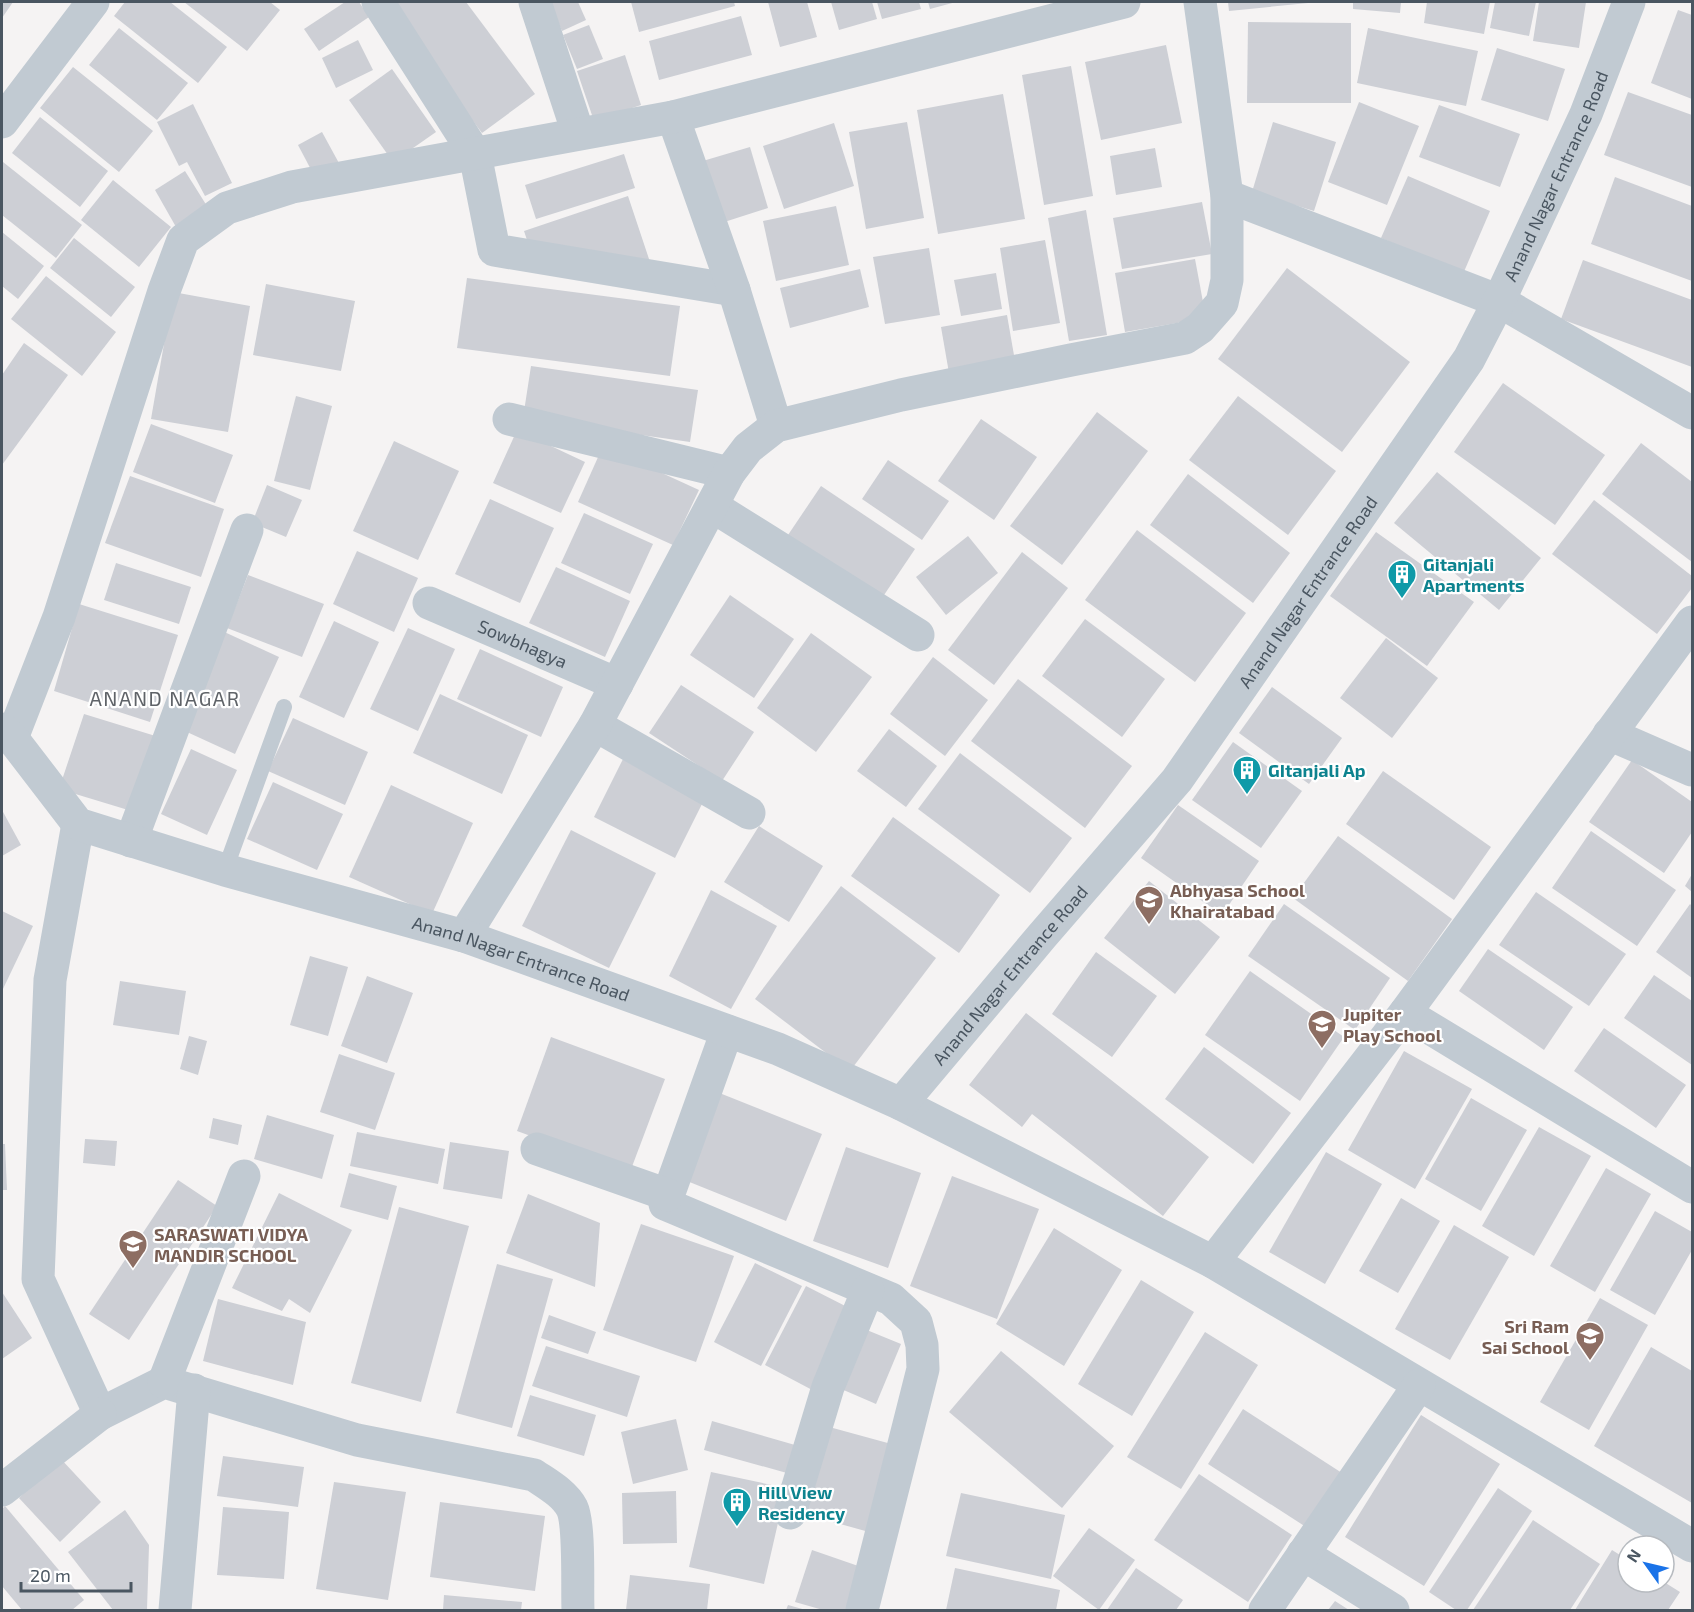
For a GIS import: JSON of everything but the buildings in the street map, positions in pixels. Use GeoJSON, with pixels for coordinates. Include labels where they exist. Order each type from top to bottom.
{"type":"FeatureCollection","features":[{"type":"Feature","properties":{"kind":"street"},"geometry":{"type":"LineString","coordinates":[[2,122],[93,2]]}},
{"type":"Feature","properties":{"kind":"street"},"geometry":{"type":"LineString","coordinates":[[378,2],[474,154],[494,250],[734,290]]}},
{"type":"Feature","properties":{"kind":"street"},"geometry":{"type":"LineString","coordinates":[[535,2],[578,133]]}},
{"type":"Feature","properties":{"kind":"street"},"geometry":{"type":"LineString","coordinates":[[100,1414],[38,1279],[50,980],[78,824],[7,734],[59,617],[164,291],[183,240],[227,208],[292,187],[673,117],[1124,2]]}},
{"type":"Feature","properties":{"kind":"street"},"geometry":{"type":"LineString","coordinates":[[464,936],[595,725],[729,473],[748,448],[776,426],[912,393],[1185,338],[1200,328],[1222,303],[1227,280],[1227,196],[1200,2]]}},
{"type":"Feature","properties":{"kind":"street","name":"Anand Nagar Entrance Road"},"geometry":{"type":"LineString","coordinates":[[78,824],[225,870],[464,936],[778,1049],[900,1104],[1177,780],[1468,359],[1499,301],[1586,114],[1629,2]]}},
{"type":"Feature","properties":{"kind":"street"},"geometry":{"type":"LineString","coordinates":[[673,117],[734,290],[776,426]]}},
{"type":"Feature","properties":{"kind":"street"},"geometry":{"type":"LineString","coordinates":[[1227,196],[1499,301],[1692,413]]}},
{"type":"Feature","properties":{"kind":"street"},"geometry":{"type":"LineString","coordinates":[[508,419],[729,473]]}},
{"type":"Feature","properties":{"kind":"street"},"geometry":{"type":"LineString","coordinates":[[712,506],[918,635]]}},
{"type":"Feature","properties":{"kind":"street"},"geometry":{"type":"LineString","coordinates":[[131,841],[248,530]]}},
{"type":"Feature","properties":{"kind":"street","name":"Sowbhagya"},"geometry":{"type":"LineString","coordinates":[[429,603],[617,684]]}},
{"type":"Feature","properties":{"kind":"street"},"geometry":{"type":"LineString","coordinates":[[1213,1262],[1405,1013],[1692,622]]}},
{"type":"Feature","properties":{"kind":"street"},"geometry":{"type":"LineString","coordinates":[[595,725],[749,813]]}},
{"type":"Feature","properties":{"kind":"street"},"geometry":{"type":"LineString","coordinates":[[1609,734],[1692,770]]}},
{"type":"Feature","properties":{"kind":"street"},"geometry":{"type":"LineString","coordinates":[[1405,1013],[1689,1177]]}},
{"type":"Feature","properties":{"kind":"street"},"geometry":{"type":"LineString","coordinates":[[727,1031],[665,1204],[891,1299],[916,1322],[922,1344],[923,1369],[862,1611]]}},
{"type":"Feature","properties":{"kind":"street"},"geometry":{"type":"LineString","coordinates":[[900,1104],[1213,1262],[1692,1546]]}},
{"type":"Feature","properties":{"kind":"street"},"geometry":{"type":"LineString","coordinates":[[537,1149],[668,1195]]}},
{"type":"Feature","properties":{"kind":"street"},"geometry":{"type":"LineString","coordinates":[[175,1611],[179,1386],[244,1176]]}},
{"type":"Feature","properties":{"kind":"street"},"geometry":{"type":"LineString","coordinates":[[790,1513],[828,1387],[868,1290]]}},
{"type":"Feature","properties":{"kind":"street"},"geometry":{"type":"LineString","coordinates":[[1265,1611],[1419,1385]]}},
{"type":"Feature","properties":{"kind":"street"},"geometry":{"type":"LineString","coordinates":[[2,1490],[100,1414],[179,1386],[357,1440],[534,1474],[558,1491],[572,1509],[576,1530],[578,1611]]}},
{"type":"Feature","properties":{"kind":"street"},"geometry":{"type":"LineString","coordinates":[[1303,1554],[1393,1611]]}},
{"type":"Feature","properties":{"kind":"lane"},"geometry":{"type":"LineString","coordinates":[[225,870],[284,707]]}},
{"type":"Feature","properties":{"kind":"place","name":"Gitanjali Apartments"},"geometry":{"type":"Point","coordinates":[1402,600]}},
{"type":"Feature","properties":{"kind":"place","name":"GItanjali Ap"},"geometry":{"type":"Point","coordinates":[1247,796]}},
{"type":"Feature","properties":{"kind":"place","name":"Abhyasa School Khairatabad"},"geometry":{"type":"Point","coordinates":[1149,926]}},
{"type":"Feature","properties":{"kind":"place","name":"Jupiter Play School"},"geometry":{"type":"Point","coordinates":[1322,1050]}},
{"type":"Feature","properties":{"kind":"place","name":"SARASWATI VIDYA MANDIR SCHOOL"},"geometry":{"type":"Point","coordinates":[133,1270]}},
{"type":"Feature","properties":{"kind":"place","name":"Sri Ram Sai School"},"geometry":{"type":"Point","coordinates":[1590,1362]}},
{"type":"Feature","properties":{"kind":"place","name":"Hill View Residency"},"geometry":{"type":"Point","coordinates":[737,1528]}},
{"type":"Feature","properties":{"kind":"district","name":"ANAND NAGAR"},"geometry":{"type":"Point","coordinates":[165,698]}}]}
